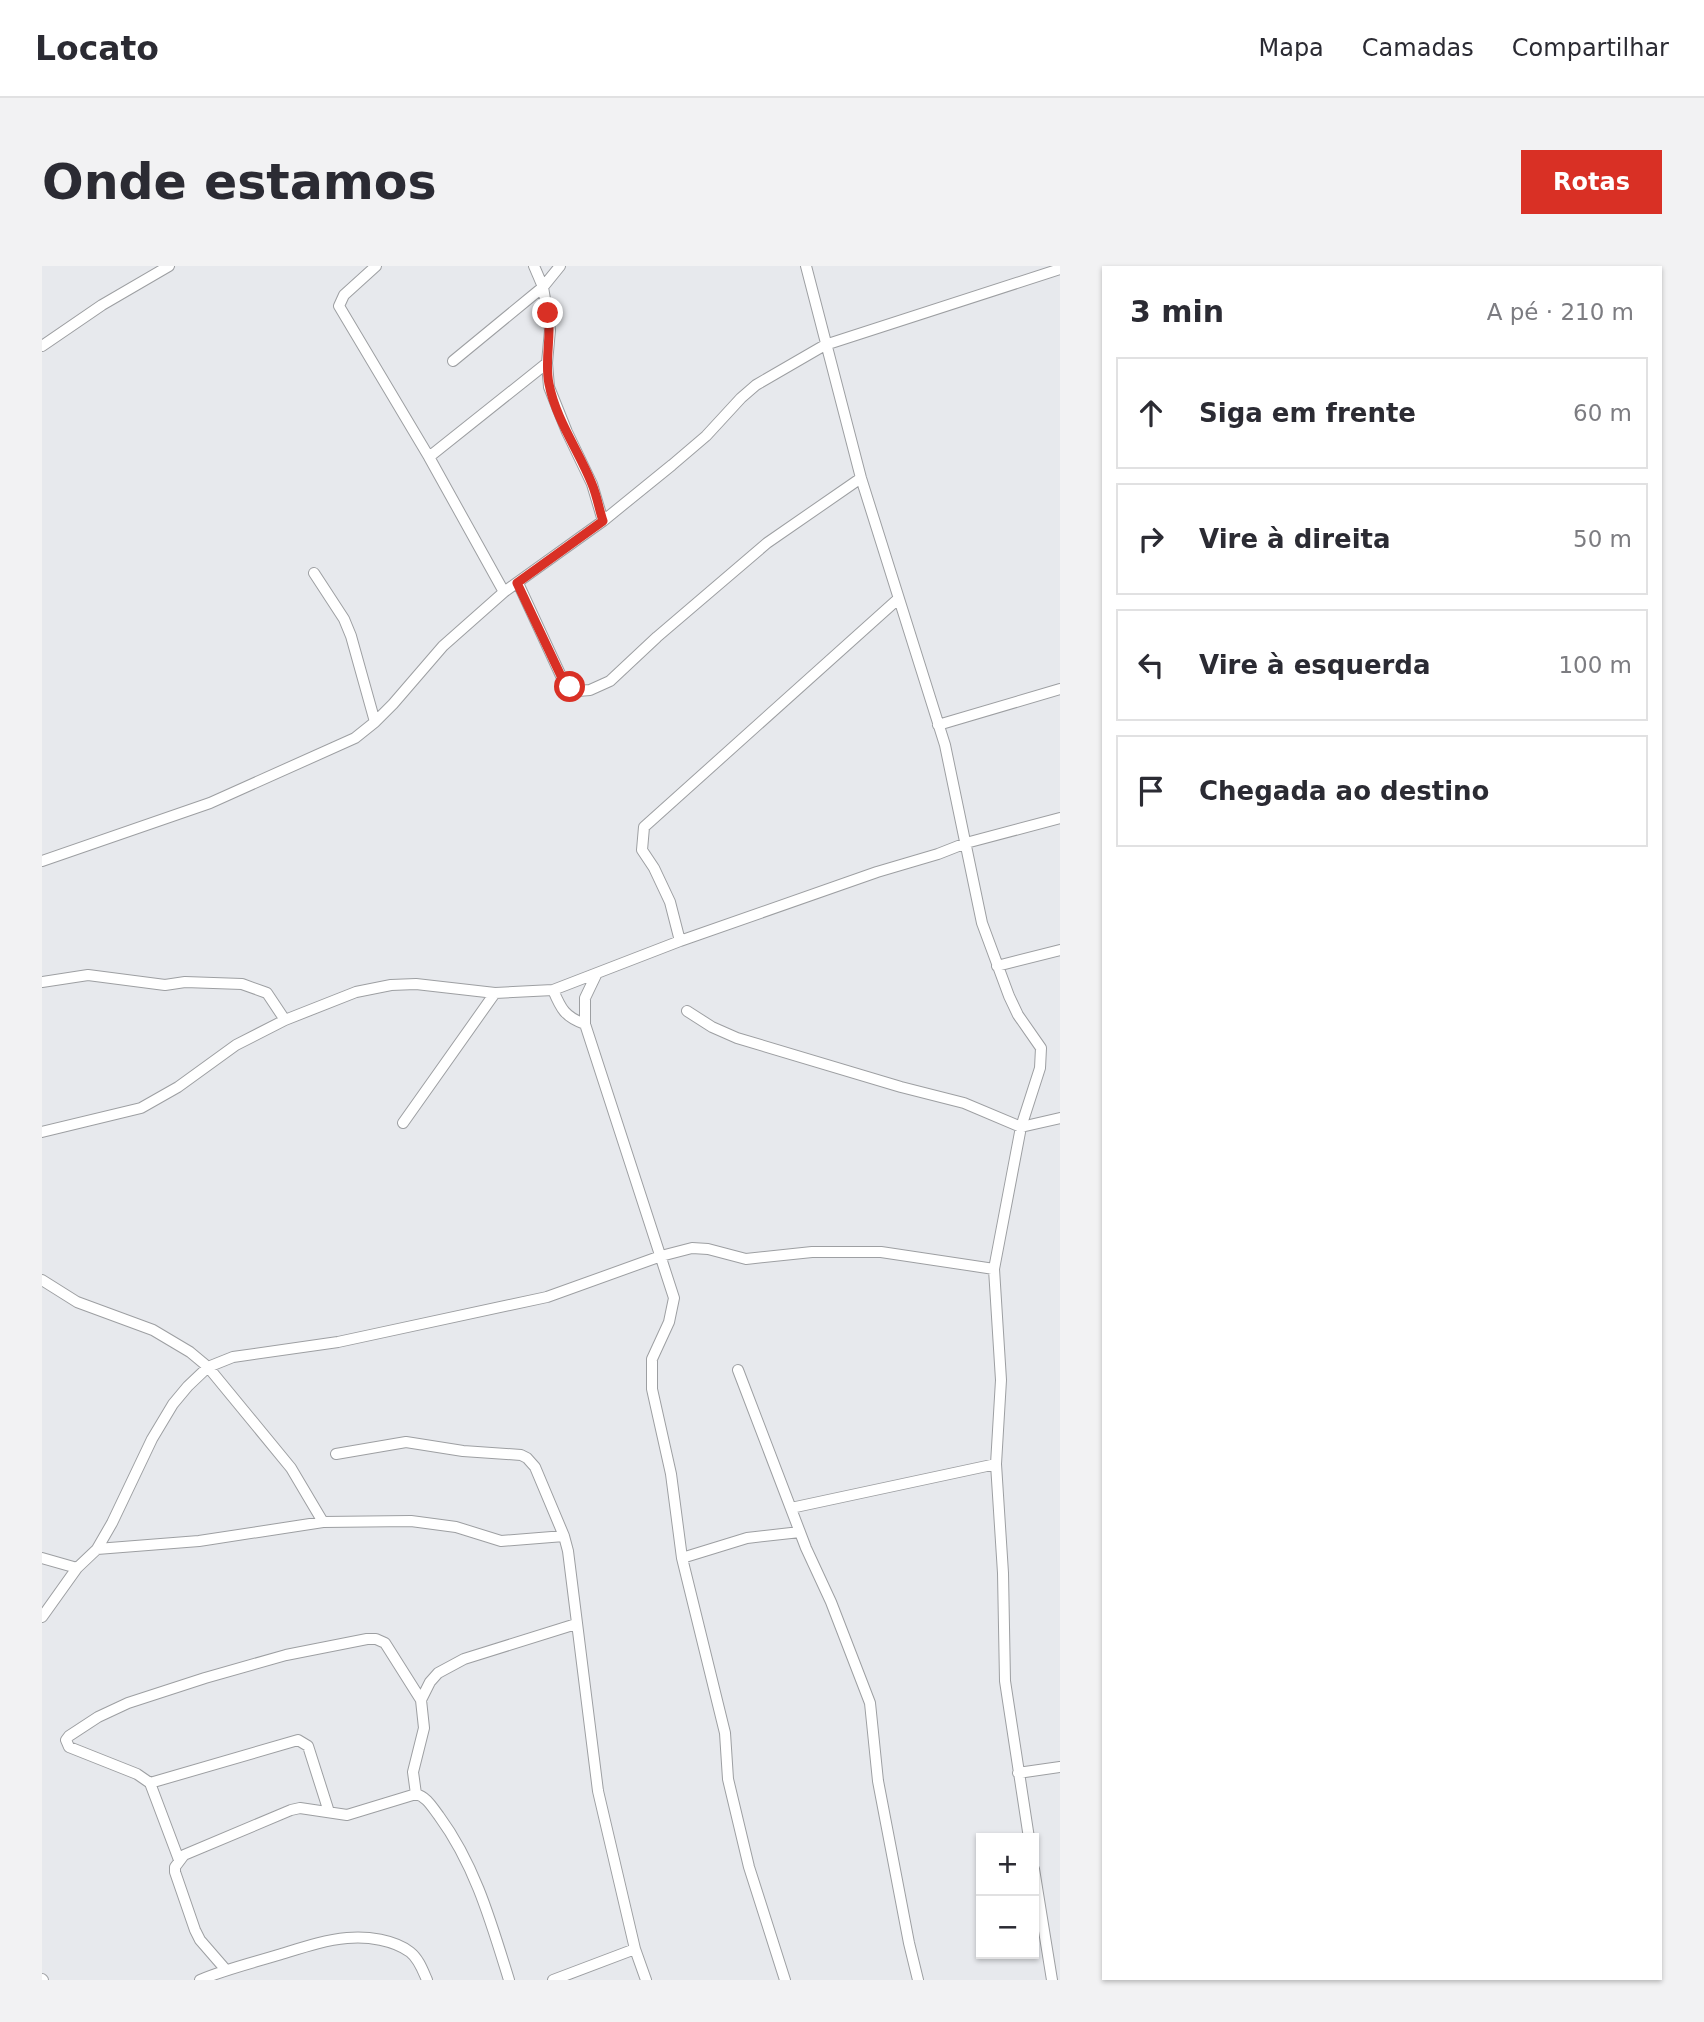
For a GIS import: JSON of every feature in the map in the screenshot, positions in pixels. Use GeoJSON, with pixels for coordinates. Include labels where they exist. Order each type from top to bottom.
{"type":"FeatureCollection","features":[{"type":"Feature","properties":{"kind":"street"},"geometry":{"type":"LineString","coordinates":[[42,346],[102,305],[169,266]]}},
{"type":"Feature","properties":{"kind":"street"},"geometry":{"type":"LineString","coordinates":[[376,266],[344,295],[339,306],[429,457],[504,592]]}},
{"type":"Feature","properties":{"kind":"street"},"geometry":{"type":"LineString","coordinates":[[534,266],[543,287],[550,330],[547,363],[549,387],[592,484],[603,521]]}},
{"type":"Feature","properties":{"kind":"street"},"geometry":{"type":"LineString","coordinates":[[453,361],[543,287],[559,266]]}},
{"type":"Feature","properties":{"kind":"street"},"geometry":{"type":"LineString","coordinates":[[806,266],[861,478],[945,745],[982,923],[1018,1015],[1041,1048],[1040,1068],[1021,1127],[994,1269],[1001,1380],[996,1464],[1003,1573],[1005,1681],[1028,1833]]}},
{"type":"Feature","properties":{"kind":"street"},"geometry":{"type":"LineString","coordinates":[[42,861],[222,798],[355,738],[375,722],[443,646],[504,592],[603,521],[706,436],[756,385],[825,345],[1060,269]]}},
{"type":"Feature","properties":{"kind":"street"},"geometry":{"type":"LineString","coordinates":[[429,457],[547,363]]}},
{"type":"Feature","properties":{"kind":"street"},"geometry":{"type":"LineString","coordinates":[[517,583],[561,676],[570,687],[578,691],[590,690],[610,681],[767,543],[861,478]]}},
{"type":"Feature","properties":{"kind":"street"},"geometry":{"type":"LineString","coordinates":[[314,573],[344,619],[351,636],[375,722]]}},
{"type":"Feature","properties":{"kind":"street"},"geometry":{"type":"LineString","coordinates":[[680,941],[670,902],[642,850],[644,827],[898,599]]}},
{"type":"Feature","properties":{"kind":"street"},"geometry":{"type":"LineString","coordinates":[[938,725],[1060,689]]}},
{"type":"Feature","properties":{"kind":"street"},"geometry":{"type":"LineString","coordinates":[[42,1132],[141,1108],[178,1087],[236,1045],[285,1020],[356,992],[390,985],[416,984],[495,993],[553,990],[680,941],[877,872],[938,855],[966,843],[1060,818]]}},
{"type":"Feature","properties":{"kind":"street"},"geometry":{"type":"LineString","coordinates":[[998,966],[1060,950]]}},
{"type":"Feature","properties":{"kind":"street"},"geometry":{"type":"LineString","coordinates":[[42,982],[88,975],[165,985],[185,982],[242,984],[267,993],[285,1020]]}},
{"type":"Feature","properties":{"kind":"street"},"geometry":{"type":"LineString","coordinates":[[596,975],[585,998],[585,1024],[674,1298],[669,1322],[652,1359],[652,1389],[671,1474],[682,1558],[725,1733],[728,1779],[749,1867],[785,1980]]}},
{"type":"Feature","properties":{"kind":"street"},"geometry":{"type":"LineString","coordinates":[[553,990],[564,1013],[569,1018],[585,1024]]}},
{"type":"Feature","properties":{"kind":"street"},"geometry":{"type":"LineString","coordinates":[[403,1122],[495,993]]}},
{"type":"Feature","properties":{"kind":"street"},"geometry":{"type":"LineString","coordinates":[[687,1010],[712,1027],[737,1038],[964,1103],[1021,1127],[1060,1118]]}},
{"type":"Feature","properties":{"kind":"street"},"geometry":{"type":"LineString","coordinates":[[42,1617],[77,1568],[97,1549],[162,1422],[188,1386],[208,1367],[233,1357],[338,1342],[547,1297],[661,1256],[692,1248],[708,1249],[746,1259],[854,1250],[994,1269]]}},
{"type":"Feature","properties":{"kind":"street"},"geometry":{"type":"LineString","coordinates":[[42,1280],[77,1302],[153,1330],[190,1352],[208,1367],[290,1468],[323,1522]]}},
{"type":"Feature","properties":{"kind":"street"},"geometry":{"type":"LineString","coordinates":[[738,1370],[870,1703],[878,1781],[918,1980]]}},
{"type":"Feature","properties":{"kind":"street"},"geometry":{"type":"LineString","coordinates":[[336,1454],[406,1442],[463,1451],[522,1455],[535,1466],[568,1550],[598,1791],[635,1949],[646,1980]]}},
{"type":"Feature","properties":{"kind":"street"},"geometry":{"type":"LineString","coordinates":[[791,1508],[996,1464]]}},
{"type":"Feature","properties":{"kind":"street"},"geometry":{"type":"LineString","coordinates":[[97,1549],[199,1541],[323,1522],[411,1521],[456,1527],[501,1541],[564,1536]]}},
{"type":"Feature","properties":{"kind":"street"},"geometry":{"type":"LineString","coordinates":[[682,1558],[747,1538],[800,1532]]}},
{"type":"Feature","properties":{"kind":"street"},"geometry":{"type":"LineString","coordinates":[[42,1558],[77,1568]]}},
{"type":"Feature","properties":{"kind":"street"},"geometry":{"type":"LineString","coordinates":[[421,1700],[438,1673],[464,1659],[576,1624]]}},
{"type":"Feature","properties":{"kind":"street"},"geometry":{"type":"LineString","coordinates":[[226,1970],[200,1940],[195,1930],[175,1872],[178,1860],[150,1783],[137,1774],[69,1747],[66,1740],[98,1717],[128,1703],[286,1655],[376,1639],[385,1643],[421,1700],[424,1728],[413,1772],[416,1794]]}},
{"type":"Feature","properties":{"kind":"street"},"geometry":{"type":"LineString","coordinates":[[150,1783],[298,1740],[307,1746],[329,1812]]}},
{"type":"Feature","properties":{"kind":"street"},"geometry":{"type":"LineString","coordinates":[[1018,1773],[1060,1767]]}},
{"type":"Feature","properties":{"kind":"street"},"geometry":{"type":"LineString","coordinates":[[178,1860],[184,1855],[290,1810],[300,1808],[347,1815],[416,1794],[427,1800],[448,1828],[469,1864],[483,1896],[509,1980]]}},
{"type":"Feature","properties":{"kind":"street"},"geometry":{"type":"LineString","coordinates":[[1038,1896],[1052,1980]]}},
{"type":"Feature","properties":{"kind":"street"},"geometry":{"type":"LineString","coordinates":[[200,1980],[303,1947],[348,1938],[369,1938],[393,1943],[410,1952],[417,1959],[427,1980]]}},
{"type":"Feature","properties":{"kind":"street"},"geometry":{"type":"LineString","coordinates":[[553,1980],[635,1949]]}},
{"type":"Feature","properties":{"kind":"route"},"geometry":{"type":"LineString","coordinates":[[548,313],[549,387],[592,484],[603,521],[517,583],[561,676],[570,687]]}}]}
